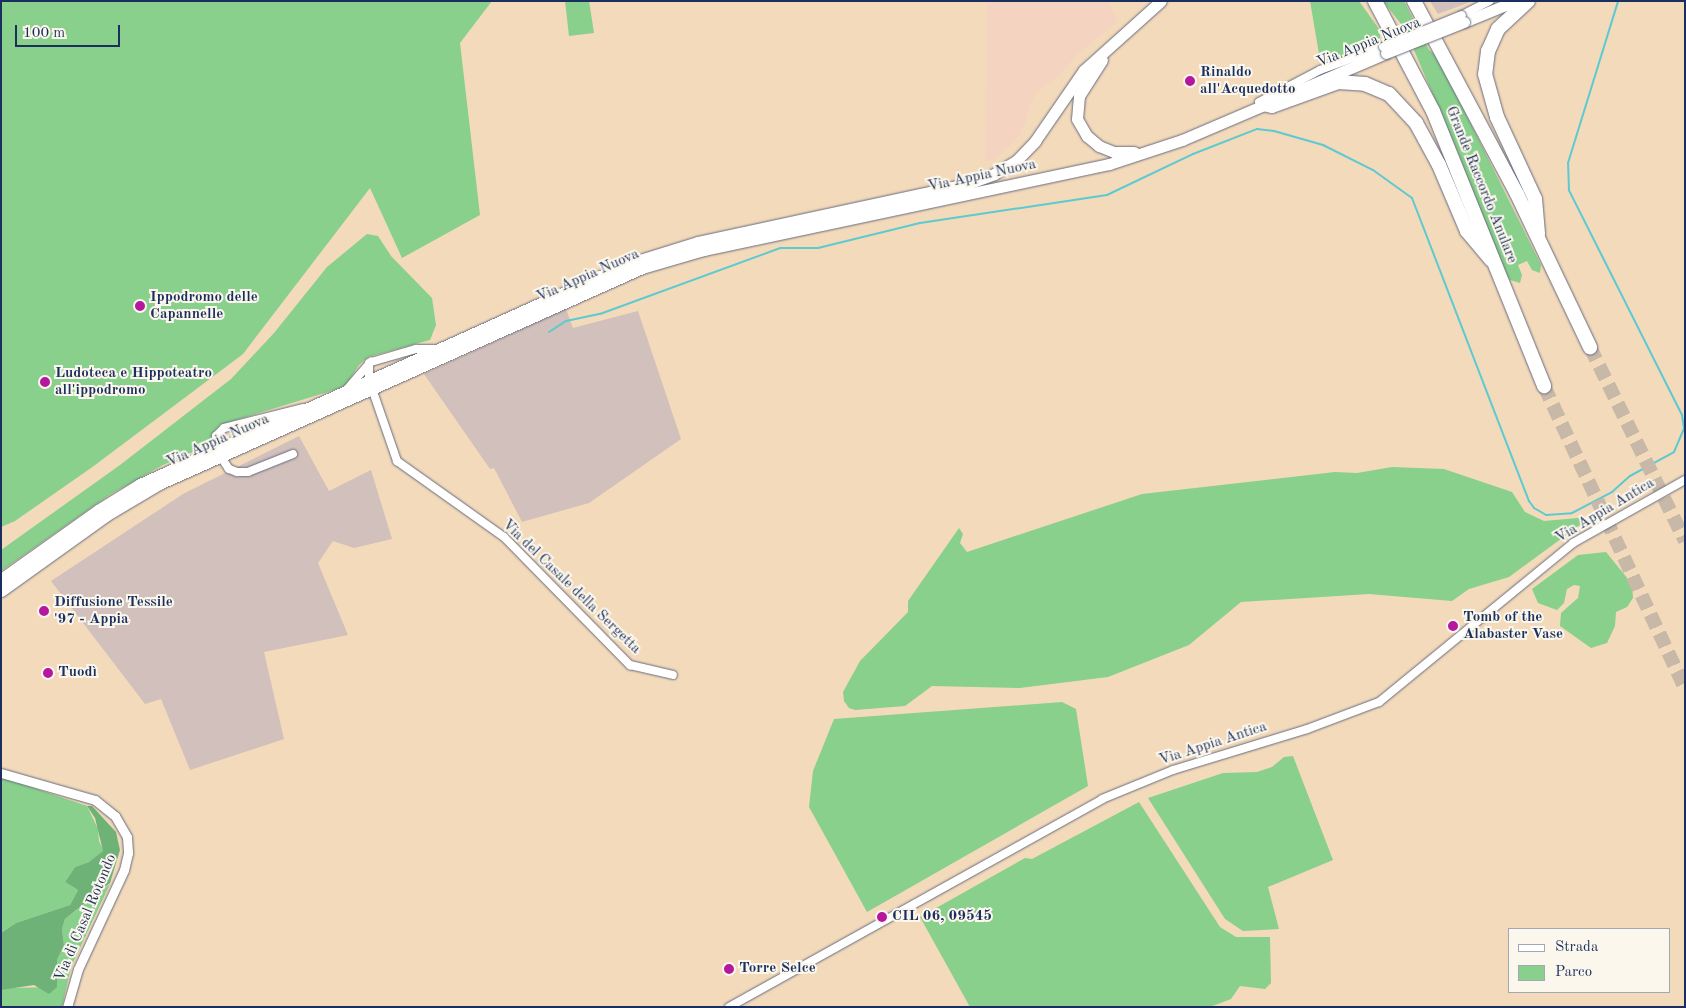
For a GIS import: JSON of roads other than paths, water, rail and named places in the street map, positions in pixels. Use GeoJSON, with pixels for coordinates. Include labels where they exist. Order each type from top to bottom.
{"type":"FeatureCollection","features":[{"type":"Feature","properties":{"kind":"highway","name":"Grande Raccordo Anulare"},"geometry":{"type":"LineString","coordinates":[[1376,1],[1427,96],[1544,386]]}},
{"type":"Feature","properties":{"kind":"highway","name":"Grande Raccordo Anulare"},"geometry":{"type":"LineString","coordinates":[[1414,1],[1463,89],[1538,235],[1590,347]]}},
{"type":"Feature","properties":{"kind":"highway"},"geometry":{"type":"LineString","coordinates":[[1528,1],[1498,30],[1488,51],[1485,74],[1497,117],[1536,198],[1538,235]]}},
{"type":"Feature","properties":{"kind":"highway"},"geometry":{"type":"LineString","coordinates":[[1262,104],[1272,106],[1338,82],[1365,84],[1389,94],[1416,123],[1439,165],[1467,231],[1486,258],[1494,262]]}},
{"type":"Feature","properties":{"kind":"main road","name":"Via Appia Nuova"},"geometry":{"type":"LineString","coordinates":[[1,591],[122,505],[219,452],[347,390],[370,384],[436,349],[663,251],[988,177],[1008,166],[1030,147],[1073,84],[1161,1]]}},
{"type":"Feature","properties":{"kind":"main road","name":"Via Appia Nuova"},"geometry":{"type":"LineString","coordinates":[[1,579],[114,500],[370,384],[628,274],[668,259],[1086,170],[1148,152],[1236,116],[1385,50],[1463,18],[1515,1]]}},
{"type":"Feature","properties":{"kind":"main road"},"geometry":{"type":"LineString","coordinates":[[1104,53],[1102,62],[1079,96],[1076,111],[1079,123],[1091,140],[1105,149],[1148,152]]}},
{"type":"Feature","properties":{"kind":"street","name":"Via Appia Nuova"},"geometry":{"type":"LineString","coordinates":[[1463,18],[1490,1]]}},
{"type":"Feature","properties":{"kind":"street","name":"Via Appia Nuova"},"geometry":{"type":"LineString","coordinates":[[1236,116],[1320,70],[1385,50]]}},
{"type":"Feature","properties":{"kind":"street"},"geometry":{"type":"LineString","coordinates":[[347,390],[369,363],[416,349],[436,349]]}},
{"type":"Feature","properties":{"kind":"street"},"geometry":{"type":"LineString","coordinates":[[369,363],[370,384]]}},
{"type":"Feature","properties":{"kind":"street","name":"Via del Casale della Sergetta"},"geometry":{"type":"LineString","coordinates":[[370,384],[397,461],[504,537],[630,665],[673,675]]}},
{"type":"Feature","properties":{"kind":"street"},"geometry":{"type":"LineString","coordinates":[[219,452],[229,469],[243,473],[293,454]]}},
{"type":"Feature","properties":{"kind":"street","name":"Via Appia Antica"},"geometry":{"type":"LineString","coordinates":[[729,1007],[1102,799],[1173,770],[1307,729],[1379,702],[1573,543],[1685,480]]}},
{"type":"Feature","properties":{"kind":"street","name":"Via di Casal Rotondo"},"geometry":{"type":"LineString","coordinates":[[1,773],[95,800],[115,816],[126,837],[128,853],[124,870],[78,969],[67,1007]]}},
{"type":"Feature","properties":{"kind":"waterway"},"geometry":{"type":"LineString","coordinates":[[549,332],[566,321],[600,314],[780,248],[818,248],[920,223],[1107,195],[1193,154],[1257,129],[1274,131],[1323,145],[1373,170],[1412,198],[1529,501],[1534,508],[1546,515],[1572,513],[1612,492],[1630,476],[1674,452],[1684,428],[1682,415],[1569,190],[1568,163],[1618,1]]}},
{"type":"Feature","properties":{"kind":"tunnel"},"geometry":{"type":"LineString","coordinates":[[1590,347],[1685,541]]}},
{"type":"Feature","properties":{"kind":"tunnel"},"geometry":{"type":"LineString","coordinates":[[1544,386],[1685,688]]}},
{"type":"Feature","properties":{"kind":"place","name":"Rinaldo all'Acquedotto"},"geometry":{"type":"Point","coordinates":[1190,81]}},
{"type":"Feature","properties":{"kind":"place","name":"Ippodromo delle Capannelle"},"geometry":{"type":"Point","coordinates":[140,306]}},
{"type":"Feature","properties":{"kind":"place","name":"Ludoteca e Hippoteatro all'ippodromo"},"geometry":{"type":"Point","coordinates":[45,382]}},
{"type":"Feature","properties":{"kind":"place","name":"Diffusione Tessile '97 - Appia"},"geometry":{"type":"Point","coordinates":[44,611]}},
{"type":"Feature","properties":{"kind":"place","name":"Tomb of the Alabaster Vase"},"geometry":{"type":"Point","coordinates":[1453,626]}},
{"type":"Feature","properties":{"kind":"place","name":"Tuodì"},"geometry":{"type":"Point","coordinates":[48,673]}},
{"type":"Feature","properties":{"kind":"place","name":"CIL 06, 09545"},"geometry":{"type":"Point","coordinates":[882,917]}},
{"type":"Feature","properties":{"kind":"place","name":"Torre Selce"},"geometry":{"type":"Point","coordinates":[729,969]}}]}
